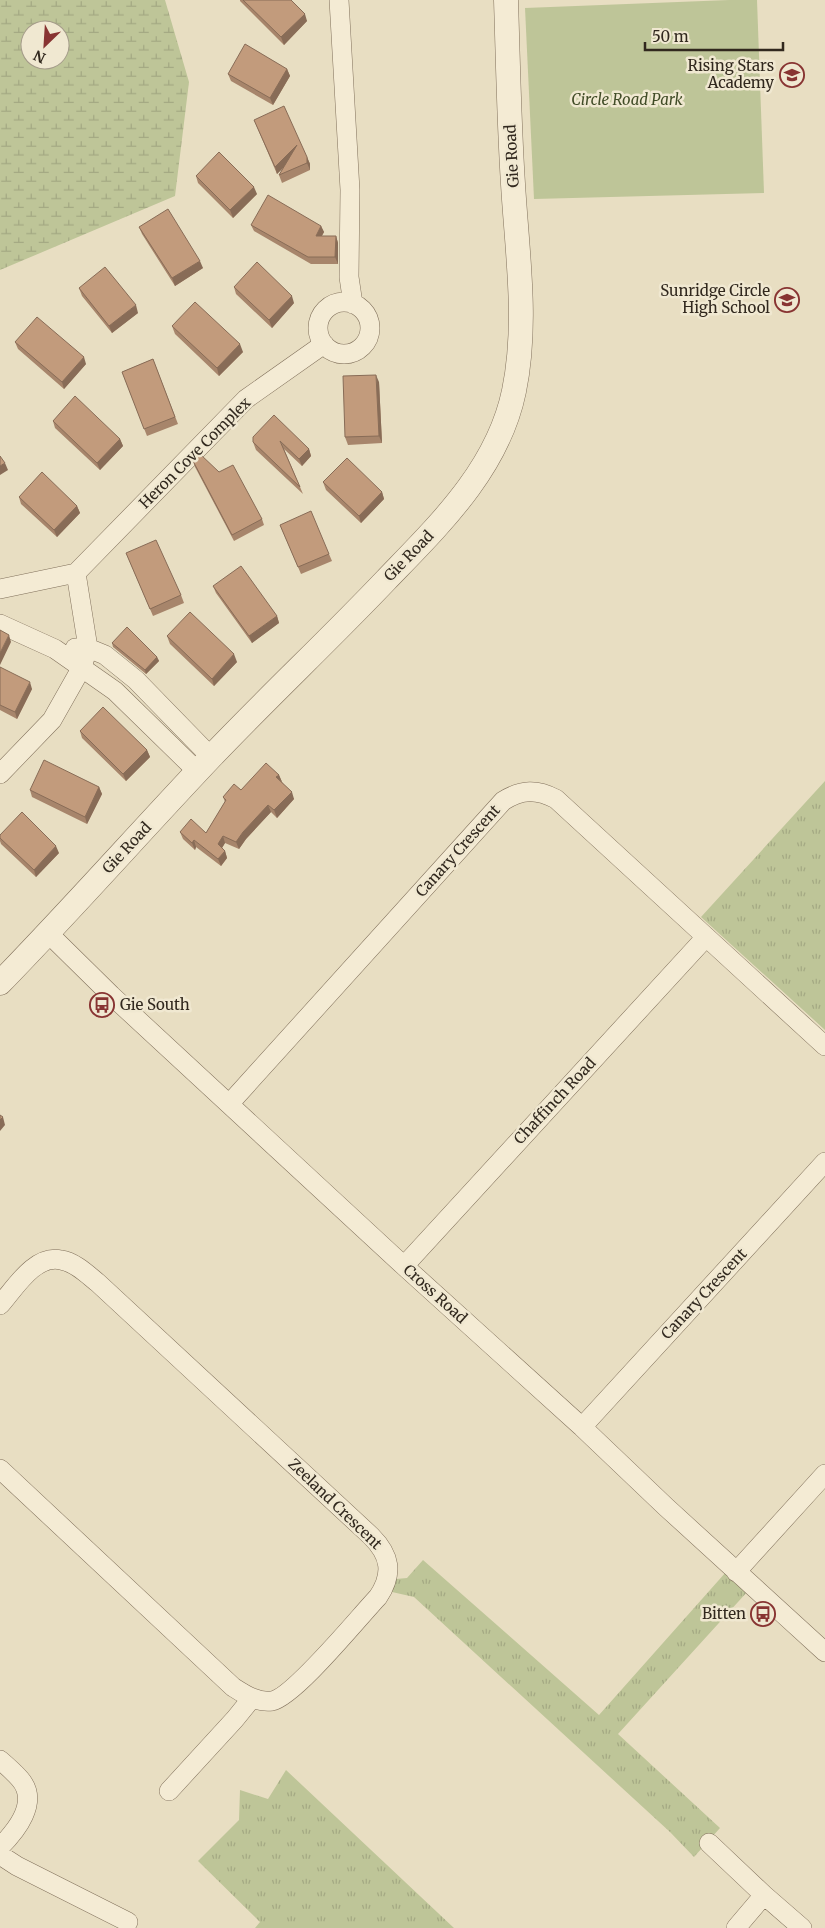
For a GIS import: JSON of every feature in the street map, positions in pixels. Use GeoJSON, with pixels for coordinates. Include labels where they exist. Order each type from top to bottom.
{"type":"FeatureCollection","features":[{"type":"Feature","properties":{"kind":"street"},"geometry":{"type":"LineString","coordinates":[[339,0],[350,190],[349,277],[353,304]]}},
{"type":"Feature","properties":{"kind":"street","name":"Gie Road"},"geometry":{"type":"LineString","coordinates":[[0,983],[205,765],[347,621],[448,514],[482,468],[501,431],[514,394],[522,325],[512,160],[506,0]]}},
{"type":"Feature","properties":{"kind":"street"},"geometry":{"type":"LineString","coordinates":[[344,302],[353,304],[361,308],[367,315],[370,323],[370,332],[363,347],[347,354],[330,350],[319,336],[318,326],[321,317],[326,309],[335,304],[344,302]]}},
{"type":"Feature","properties":{"kind":"street","name":"Heron Cove Complex"},"geometry":{"type":"LineString","coordinates":[[76,573],[246,399],[324,344]]}},
{"type":"Feature","properties":{"kind":"street"},"geometry":{"type":"LineString","coordinates":[[0,589],[76,573],[88,648],[82,667],[52,720],[0,774]]}},
{"type":"Feature","properties":{"kind":"street"},"geometry":{"type":"LineString","coordinates":[[0,624],[55,649],[82,667],[205,765]]}},
{"type":"Feature","properties":{"kind":"street"},"geometry":{"type":"LineString","coordinates":[[55,649],[88,648],[105,655],[136,680],[205,765]]}},
{"type":"Feature","properties":{"kind":"street","name":"Canary Crescent"},"geometry":{"type":"LineString","coordinates":[[230,1103],[504,801],[520,792],[544,793],[556,799],[825,1046]]}},
{"type":"Feature","properties":{"kind":"street","name":"Cross Road"},"geometry":{"type":"LineString","coordinates":[[48,933],[111,995],[230,1103],[404,1266],[582,1426],[736,1572],[825,1652]]}},
{"type":"Feature","properties":{"kind":"street","name":"Chaffinch Road"},"geometry":{"type":"LineString","coordinates":[[404,1266],[706,937]]}},
{"type":"Feature","properties":{"kind":"street","name":"Canary Crescent"},"geometry":{"type":"LineString","coordinates":[[582,1426],[825,1162]]}},
{"type":"Feature","properties":{"kind":"street","name":"Zeeland Crescent"},"geometry":{"type":"LineString","coordinates":[[0,1305],[36,1265],[45,1261],[61,1259],[81,1270],[98,1283],[381,1546],[388,1557],[388,1572],[383,1590],[378,1597],[311,1671],[285,1696],[269,1701],[252,1698]]}},
{"type":"Feature","properties":{"kind":"street"},"geometry":{"type":"LineString","coordinates":[[0,1470],[233,1687],[252,1698],[169,1791]]}},
{"type":"Feature","properties":{"kind":"street"},"geometry":{"type":"LineString","coordinates":[[736,1572],[825,1474]]}},
{"type":"Feature","properties":{"kind":"street"},"geometry":{"type":"LineString","coordinates":[[0,1760],[22,1780],[27,1794],[27,1805],[22,1819],[13,1834],[0,1847]]}},
{"type":"Feature","properties":{"kind":"street"},"geometry":{"type":"LineString","coordinates":[[709,1843],[802,1928]]}},
{"type":"Feature","properties":{"kind":"street"},"geometry":{"type":"LineString","coordinates":[[0,1855],[128,1922]]}},
{"type":"Feature","properties":{"kind":"street"},"geometry":{"type":"LineString","coordinates":[[736,1928],[764,1895]]}},
{"type":"Feature","properties":{"kind":"green space"},"geometry":{"type":"Polygon","coordinates":[[[0,0],[165,0],[189,82],[175,196],[0,270],[0,0]]]}},
{"type":"Feature","properties":{"kind":"green space","name":"Circle Road Park"},"geometry":{"type":"Polygon","coordinates":[[[757,0],[764,193],[534,199],[525,8],[757,0]]]}},
{"type":"Feature","properties":{"kind":"green space"},"geometry":{"type":"Polygon","coordinates":[[[825,781],[825,1030],[701,917],[825,781]]]}},
{"type":"Feature","properties":{"kind":"green space"},"geometry":{"type":"Polygon","coordinates":[[[423,1560],[599,1715],[726,1572],[748,1591],[618,1734],[720,1828],[694,1857],[670,1832],[414,1597],[392,1592],[396,1579],[407,1578],[423,1560]]]}},
{"type":"Feature","properties":{"kind":"green space"},"geometry":{"type":"Polygon","coordinates":[[[286,1770],[454,1928],[255,1928],[260,1922],[198,1861],[239,1820],[240,1790],[268,1799],[286,1770]]]}},
{"type":"Feature","properties":{"kind":"building"},"geometry":{"type":"Polygon","coordinates":[[[243,0],[291,0],[305,14],[281,37],[243,0]]]}},
{"type":"Feature","properties":{"kind":"building"},"geometry":{"type":"Polygon","coordinates":[[[245,44],[287,69],[270,98],[228,74],[245,44]]]}},
{"type":"Feature","properties":{"kind":"building"},"geometry":{"type":"Polygon","coordinates":[[[284,106],[307,157],[307,163],[279,175],[297,145],[275,167],[254,120],[284,106]]]}},
{"type":"Feature","properties":{"kind":"building"},"geometry":{"type":"Polygon","coordinates":[[[219,152],[254,187],[230,210],[196,176],[219,152]]]}},
{"type":"Feature","properties":{"kind":"building"},"geometry":{"type":"Polygon","coordinates":[[[268,195],[321,226],[316,236],[336,236],[335,257],[308,257],[251,225],[268,195]]]}},
{"type":"Feature","properties":{"kind":"building"},"geometry":{"type":"Polygon","coordinates":[[[168,209],[200,261],[172,278],[139,227],[168,209]]]}},
{"type":"Feature","properties":{"kind":"building"},"geometry":{"type":"Polygon","coordinates":[[[257,262],[292,296],[269,320],[234,287],[257,262]]]}},
{"type":"Feature","properties":{"kind":"building"},"geometry":{"type":"Polygon","coordinates":[[[105,267],[136,305],[109,326],[79,288],[105,267]]]}},
{"type":"Feature","properties":{"kind":"building"},"geometry":{"type":"Polygon","coordinates":[[[195,302],[240,344],[217,368],[172,326],[195,302]]]}},
{"type":"Feature","properties":{"kind":"building"},"geometry":{"type":"Polygon","coordinates":[[[37,317],[84,357],[62,382],[15,342],[37,317]]]}},
{"type":"Feature","properties":{"kind":"building"},"geometry":{"type":"Polygon","coordinates":[[[153,359],[175,417],[144,429],[122,372],[153,359]]]}},
{"type":"Feature","properties":{"kind":"building"},"geometry":{"type":"Polygon","coordinates":[[[376,375],[379,436],[345,437],[343,376],[376,375]]]}},
{"type":"Feature","properties":{"kind":"building"},"geometry":{"type":"Polygon","coordinates":[[[75,396],[120,439],[97,463],[53,421],[75,396]]]}},
{"type":"Feature","properties":{"kind":"building"},"geometry":{"type":"Polygon","coordinates":[[[274,415],[309,449],[299,459],[280,441],[300,487],[253,442],[253,437],[274,415]]]}},
{"type":"Feature","properties":{"kind":"building"},"geometry":{"type":"Polygon","coordinates":[[[200,454],[219,472],[233,465],[262,519],[232,535],[193,461],[200,454]]]}},
{"type":"Feature","properties":{"kind":"building"},"geometry":{"type":"Polygon","coordinates":[[[0,456],[5,463],[0,466],[0,456]]]}},
{"type":"Feature","properties":{"kind":"building"},"geometry":{"type":"Polygon","coordinates":[[[347,458],[382,492],[359,516],[323,482],[347,458]]]}},
{"type":"Feature","properties":{"kind":"building"},"geometry":{"type":"Polygon","coordinates":[[[42,472],[77,506],[54,530],[19,497],[42,472]]]}},
{"type":"Feature","properties":{"kind":"building"},"geometry":{"type":"Polygon","coordinates":[[[311,511],[329,554],[298,567],[280,525],[311,511]]]}},
{"type":"Feature","properties":{"kind":"building"},"geometry":{"type":"Polygon","coordinates":[[[156,540],[181,595],[150,609],[126,553],[156,540]]]}},
{"type":"Feature","properties":{"kind":"building"},"geometry":{"type":"Polygon","coordinates":[[[241,566],[277,616],[249,636],[213,586],[241,566]]]}},
{"type":"Feature","properties":{"kind":"building"},"geometry":{"type":"Polygon","coordinates":[[[190,612],[234,654],[212,679],[167,636],[190,612]]]}},
{"type":"Feature","properties":{"kind":"building"},"geometry":{"type":"Polygon","coordinates":[[[127,627],[157,657],[145,670],[112,643],[127,627]]]}},
{"type":"Feature","properties":{"kind":"building"},"geometry":{"type":"Polygon","coordinates":[[[0,630],[9,635],[0,653],[0,630]]]}},
{"type":"Feature","properties":{"kind":"building"},"geometry":{"type":"Polygon","coordinates":[[[0,667],[30,682],[15,712],[0,705],[0,667]]]}},
{"type":"Feature","properties":{"kind":"building"},"geometry":{"type":"Polygon","coordinates":[[[103,707],[147,750],[123,774],[80,731],[103,707]]]}},
{"type":"Feature","properties":{"kind":"building"},"geometry":{"type":"Polygon","coordinates":[[[44,760],[99,787],[85,817],[30,790],[44,760]]]}},
{"type":"Feature","properties":{"kind":"building"},"geometry":{"type":"Polygon","coordinates":[[[266,763],[279,775],[276,777],[292,792],[274,810],[268,805],[236,842],[223,836],[218,844],[225,851],[218,859],[194,840],[192,843],[180,832],[191,819],[206,833],[226,800],[223,797],[234,784],[241,790],[266,763]]]}},
{"type":"Feature","properties":{"kind":"building"},"geometry":{"type":"Polygon","coordinates":[[[22,812],[56,846],[34,870],[0,838],[0,835],[22,812]]]}},
{"type":"Feature","properties":{"kind":"place","name":"Rising Stars Academy"},"geometry":{"type":"Point","coordinates":[792,75]}},
{"type":"Feature","properties":{"kind":"place","name":"Sunridge Circle High School"},"geometry":{"type":"Point","coordinates":[787,300]}},
{"type":"Feature","properties":{"kind":"place","name":"Gie South"},"geometry":{"type":"Point","coordinates":[102,1005]}},
{"type":"Feature","properties":{"kind":"place","name":"Bitten"},"geometry":{"type":"Point","coordinates":[763,1614]}}]}
